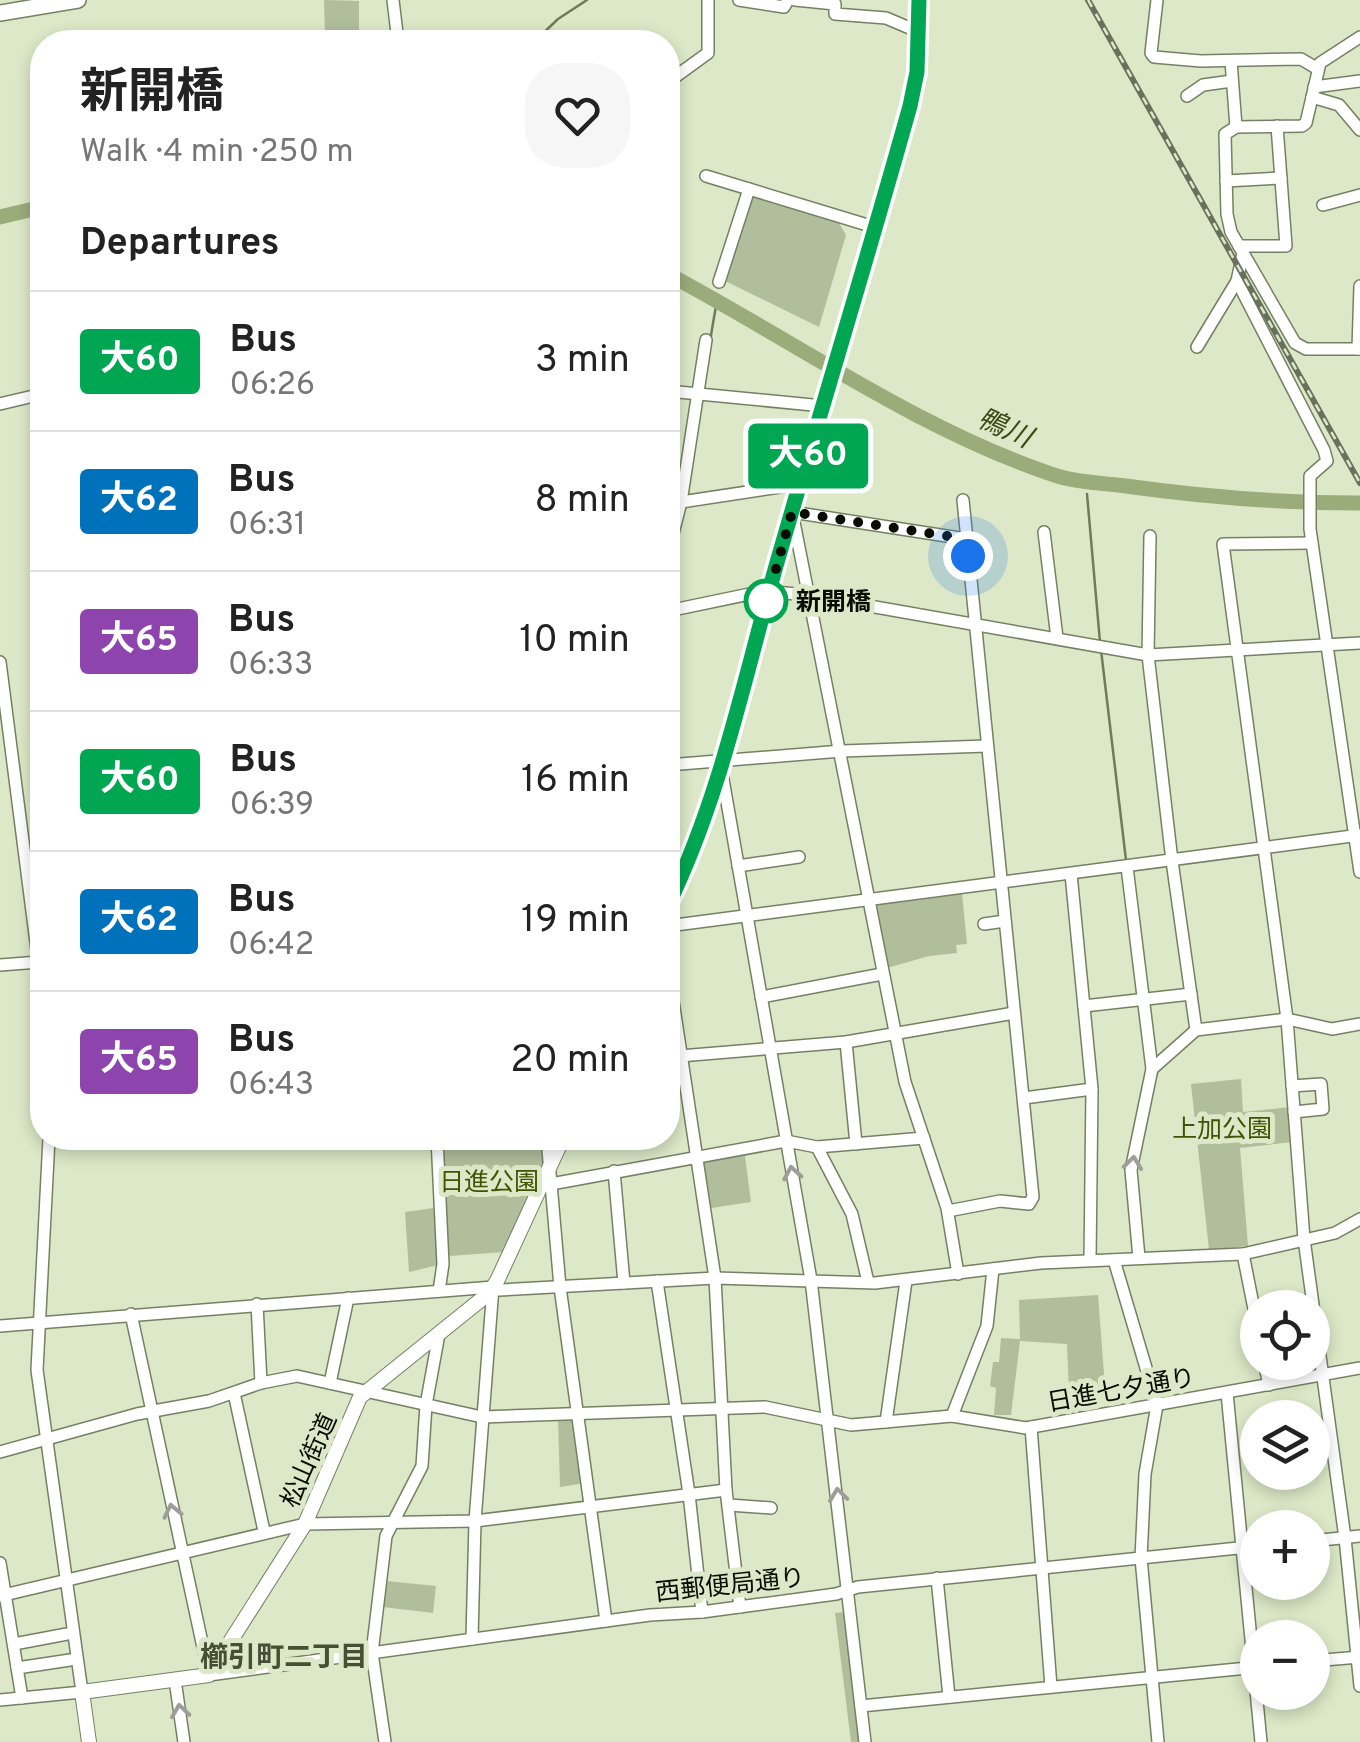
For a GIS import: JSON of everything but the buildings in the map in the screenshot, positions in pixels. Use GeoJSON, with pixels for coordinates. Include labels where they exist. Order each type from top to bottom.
{"type":"FeatureCollection","features":[{"type":"Feature","properties":{"kind":"highway"},"geometry":{"type":"LineString","coordinates":[[0,13],[78,0]]}},
{"type":"Feature","properties":{"kind":"main road"},"geometry":{"type":"LineString","coordinates":[[680,876],[704,823],[722,764],[914,89],[919,0]]}},
{"type":"Feature","properties":{"kind":"main road","name":"松山街道"},"geometry":{"type":"LineString","coordinates":[[209,1675],[305,1524],[356,1404],[365,1392],[482,1300],[493,1287],[557,1150]]}},
{"type":"Feature","properties":{"kind":"main road"},"geometry":{"type":"LineString","coordinates":[[90,1742],[82,1692],[209,1675]]}},
{"type":"Feature","properties":{"kind":"street"},"geometry":{"type":"LineString","coordinates":[[394,0],[397,30]]}},
{"type":"Feature","properties":{"kind":"street"},"geometry":{"type":"LineString","coordinates":[[680,73],[708,53],[708,0]]}},
{"type":"Feature","properties":{"kind":"street"},"geometry":{"type":"LineString","coordinates":[[738,0],[784,6],[791,0],[834,4],[836,14],[886,18],[919,32]]}},
{"type":"Feature","properties":{"kind":"street"},"geometry":{"type":"LineString","coordinates":[[1157,0],[1151,53],[1154,58],[1301,59],[1318,69]]}},
{"type":"Feature","properties":{"kind":"street"},"geometry":{"type":"LineString","coordinates":[[1360,37],[1326,57],[1318,69],[1306,123],[1302,126],[1236,127],[1225,134],[1227,214],[1241,250],[1294,343],[1306,349],[1359,350],[1360,286]]}},
{"type":"Feature","properties":{"kind":"street"},"geometry":{"type":"LineString","coordinates":[[1232,61],[1236,127]]}},
{"type":"Feature","properties":{"kind":"street"},"geometry":{"type":"LineString","coordinates":[[1313,92],[1360,81]]}},
{"type":"Feature","properties":{"kind":"street"},"geometry":{"type":"LineString","coordinates":[[1186,96],[1203,85],[1232,82]]}},
{"type":"Feature","properties":{"kind":"street"},"geometry":{"type":"LineString","coordinates":[[1313,92],[1339,104],[1360,130]]}},
{"type":"Feature","properties":{"kind":"street"},"geometry":{"type":"LineString","coordinates":[[1241,250],[1286,246],[1278,126]]}},
{"type":"Feature","properties":{"kind":"street"},"geometry":{"type":"LineString","coordinates":[[706,176],[874,227]]}},
{"type":"Feature","properties":{"kind":"street"},"geometry":{"type":"LineString","coordinates":[[1226,181],[1281,178]]}},
{"type":"Feature","properties":{"kind":"street"},"geometry":{"type":"LineString","coordinates":[[719,282],[749,189]]}},
{"type":"Feature","properties":{"kind":"street"},"geometry":{"type":"LineString","coordinates":[[1323,205],[1360,196]]}},
{"type":"Feature","properties":{"kind":"street"},"geometry":{"type":"LineString","coordinates":[[1197,347],[1236,281],[1241,250]]}},
{"type":"Feature","properties":{"kind":"street"},"geometry":{"type":"LineString","coordinates":[[1236,281],[1327,461],[1310,480],[1310,520],[1360,872]]}},
{"type":"Feature","properties":{"kind":"street"},"geometry":{"type":"LineString","coordinates":[[680,476],[706,340]]}},
{"type":"Feature","properties":{"kind":"street"},"geometry":{"type":"LineString","coordinates":[[680,392],[823,406]]}},
{"type":"Feature","properties":{"kind":"street"},"geometry":{"type":"LineString","coordinates":[[0,404],[30,397]]}},
{"type":"Feature","properties":{"kind":"street"},"geometry":{"type":"LineString","coordinates":[[680,502],[800,484]]}},
{"type":"Feature","properties":{"kind":"street"},"geometry":{"type":"LineString","coordinates":[[948,1211],[1000,1201],[1033,1202],[964,500]]}},
{"type":"Feature","properties":{"kind":"street"},"geometry":{"type":"LineString","coordinates":[[958,1274],[948,1211],[905,1082],[792,512],[966,539]]}},
{"type":"Feature","properties":{"kind":"street"},"geometry":{"type":"LineString","coordinates":[[1044,532],[1057,638]]}},
{"type":"Feature","properties":{"kind":"street"},"geometry":{"type":"LineString","coordinates":[[1150,536],[1148,655],[1196,1030]]}},
{"type":"Feature","properties":{"kind":"street"},"geometry":{"type":"LineString","coordinates":[[1312,543],[1224,544],[1287,1019],[1312,1290]]}},
{"type":"Feature","properties":{"kind":"street"},"geometry":{"type":"LineString","coordinates":[[680,609],[769,591],[1148,655],[1360,643]]}},
{"type":"Feature","properties":{"kind":"street"},"geometry":{"type":"LineString","coordinates":[[0,662],[30,893]]}},
{"type":"Feature","properties":{"kind":"street"},"geometry":{"type":"LineString","coordinates":[[680,765],[837,751],[987,746]]}},
{"type":"Feature","properties":{"kind":"street"},"geometry":{"type":"LineString","coordinates":[[722,764],[811,1280],[866,1742]]}},
{"type":"Feature","properties":{"kind":"street"},"geometry":{"type":"LineString","coordinates":[[680,924],[1357,836]]}},
{"type":"Feature","properties":{"kind":"street"},"geometry":{"type":"LineString","coordinates":[[738,866],[800,857]]}},
{"type":"Feature","properties":{"kind":"street"},"geometry":{"type":"LineString","coordinates":[[680,867],[682,871]]}},
{"type":"Feature","properties":{"kind":"street"},"geometry":{"type":"LineString","coordinates":[[1127,867],[1152,1069],[1130,1170],[1139,1258]]}},
{"type":"Feature","properties":{"kind":"street"},"geometry":{"type":"LineString","coordinates":[[1071,874],[1092,1090],[1090,1260]]}},
{"type":"Feature","properties":{"kind":"street"},"geometry":{"type":"LineString","coordinates":[[984,924],[1005,921]]}},
{"type":"Feature","properties":{"kind":"street"},"geometry":{"type":"LineString","coordinates":[[0,965],[30,963]]}},
{"type":"Feature","properties":{"kind":"street"},"geometry":{"type":"LineString","coordinates":[[761,998],[882,974]]}},
{"type":"Feature","properties":{"kind":"street"},"geometry":{"type":"LineString","coordinates":[[1084,1006],[1191,994]]}},
{"type":"Feature","properties":{"kind":"street"},"geometry":{"type":"LineString","coordinates":[[682,1056],[846,1042],[1014,1012]]}},
{"type":"Feature","properties":{"kind":"street"},"geometry":{"type":"LineString","coordinates":[[1152,1069],[1196,1030],[1287,1019],[1332,1029],[1360,1024]]}},
{"type":"Feature","properties":{"kind":"street"},"geometry":{"type":"LineString","coordinates":[[846,1042],[856,1144]]}},
{"type":"Feature","properties":{"kind":"street"},"geometry":{"type":"LineString","coordinates":[[680,1043],[715,1278],[726,1490],[740,1607]]}},
{"type":"Feature","properties":{"kind":"street"},"geometry":{"type":"LineString","coordinates":[[1292,1086],[1321,1084],[1323,1109],[1294,1112]]}},
{"type":"Feature","properties":{"kind":"street"},"geometry":{"type":"LineString","coordinates":[[1024,1098],[1092,1090]]}},
{"type":"Feature","properties":{"kind":"street"},"geometry":{"type":"LineString","coordinates":[[551,1184],[786,1140],[817,1146],[924,1138]]}},
{"type":"Feature","properties":{"kind":"street"},"geometry":{"type":"LineString","coordinates":[[817,1146],[852,1214],[868,1282]]}},
{"type":"Feature","properties":{"kind":"street"},"geometry":{"type":"LineString","coordinates":[[0,1700],[82,1692],[36,1370],[48,1150]]}},
{"type":"Feature","properties":{"kind":"street"},"geometry":{"type":"LineString","coordinates":[[438,1150],[443,1264],[439,1291]]}},
{"type":"Feature","properties":{"kind":"street"},"geometry":{"type":"LineString","coordinates":[[548,1150],[560,1287],[606,1622]]}},
{"type":"Feature","properties":{"kind":"street"},"geometry":{"type":"LineString","coordinates":[[614,1170],[624,1283]]}},
{"type":"Feature","properties":{"kind":"street"},"geometry":{"type":"LineString","coordinates":[[0,1326],[493,1287],[715,1278],[906,1281],[1090,1260],[1243,1254],[1334,1233],[1360,1219]]}},
{"type":"Feature","properties":{"kind":"street"},"geometry":{"type":"LineString","coordinates":[[1243,1254],[1250,1290]]}},
{"type":"Feature","properties":{"kind":"street"},"geometry":{"type":"LineString","coordinates":[[1114,1260],[1157,1405],[1145,1474],[1142,1558],[1158,1742]]}},
{"type":"Feature","properties":{"kind":"street"},"geometry":{"type":"LineString","coordinates":[[952,1416],[987,1326],[993,1270]]}},
{"type":"Feature","properties":{"kind":"street"},"geometry":{"type":"LineString","coordinates":[[886,1422],[906,1281]]}},
{"type":"Feature","properties":{"kind":"street"},"geometry":{"type":"LineString","coordinates":[[657,1282],[689,1494],[702,1612]]}},
{"type":"Feature","properties":{"kind":"street"},"geometry":{"type":"LineString","coordinates":[[472,1640],[475,1521],[493,1287]]}},
{"type":"Feature","properties":{"kind":"street"},"geometry":{"type":"LineString","coordinates":[[330,1383],[348,1298]]}},
{"type":"Feature","properties":{"kind":"street"},"geometry":{"type":"LineString","coordinates":[[257,1304],[262,1383]]}},
{"type":"Feature","properties":{"kind":"street"},"geometry":{"type":"LineString","coordinates":[[131,1314],[209,1675]]}},
{"type":"Feature","properties":{"kind":"street"},"geometry":{"type":"LineString","coordinates":[[385,1742],[372,1653],[386,1536],[422,1466],[426,1405],[439,1334]]}},
{"type":"Feature","properties":{"kind":"street","name":"日進七夕通り"},"geometry":{"type":"LineString","coordinates":[[1330,1373],[1360,1368]]}},
{"type":"Feature","properties":{"kind":"street","name":"日進七夕通り"},"geometry":{"type":"LineString","coordinates":[[0,1452],[297,1376],[482,1418],[765,1408],[851,1425],[952,1416],[1032,1427],[1290,1380]]}},
{"type":"Feature","properties":{"kind":"street"},"geometry":{"type":"LineString","coordinates":[[1267,1380],[1268,1384]]}},
{"type":"Feature","properties":{"kind":"street"},"geometry":{"type":"LineString","coordinates":[[1325,1380],[1360,1686]]}},
{"type":"Feature","properties":{"kind":"street"},"geometry":{"type":"LineString","coordinates":[[234,1392],[264,1531]]}},
{"type":"Feature","properties":{"kind":"street"},"geometry":{"type":"LineString","coordinates":[[1228,1392],[1240,1517]]}},
{"type":"Feature","properties":{"kind":"street"},"geometry":{"type":"LineString","coordinates":[[1032,1427],[1051,1687]]}},
{"type":"Feature","properties":{"kind":"street"},"geometry":{"type":"LineString","coordinates":[[4,1596],[305,1524],[475,1521],[726,1490]]}},
{"type":"Feature","properties":{"kind":"street"},"geometry":{"type":"LineString","coordinates":[[728,1505],[772,1508]]}},
{"type":"Feature","properties":{"kind":"street"},"geometry":{"type":"LineString","coordinates":[[1330,1539],[1360,1536]]}},
{"type":"Feature","properties":{"kind":"street","name":"西郵便局通り"},"geometry":{"type":"LineString","coordinates":[[209,1675],[740,1607],[858,1587],[1240,1548]]}},
{"type":"Feature","properties":{"kind":"street"},"geometry":{"type":"LineString","coordinates":[[0,1563],[22,1698]]}},
{"type":"Feature","properties":{"kind":"street"},"geometry":{"type":"LineString","coordinates":[[937,1578],[949,1697]]}},
{"type":"Feature","properties":{"kind":"street"},"geometry":{"type":"LineString","coordinates":[[14,1644],[66,1634]]}},
{"type":"Feature","properties":{"kind":"street"},"geometry":{"type":"LineString","coordinates":[[1330,1660],[1358,1657]]}},
{"type":"Feature","properties":{"kind":"street"},"geometry":{"type":"LineString","coordinates":[[18,1668],[70,1660]]}},
{"type":"Feature","properties":{"kind":"street"},"geometry":{"type":"LineString","coordinates":[[861,1706],[1240,1669]]}},
{"type":"Feature","properties":{"kind":"street"},"geometry":{"type":"LineString","coordinates":[[175,1680],[184,1742]]}},
{"type":"Feature","properties":{"kind":"street"},"geometry":{"type":"LineString","coordinates":[[1259,1710],[1262,1742]]}},
{"type":"Feature","properties":{"kind":"green space"},"geometry":{"type":"Polygon","coordinates":[[[324,0],[359,1],[359,30],[325,30],[324,0]]]}},
{"type":"Feature","properties":{"kind":"green space"},"geometry":{"type":"Polygon","coordinates":[[[751,195],[839,223],[846,235],[819,327],[723,280],[751,195]]]}},
{"type":"Feature","properties":{"kind":"green space"},"geometry":{"type":"Polygon","coordinates":[[[962,893],[967,944],[956,945],[957,953],[887,968],[876,905],[962,893]]]}},
{"type":"Feature","properties":{"kind":"green space","name":"上加公園"},"geometry":{"type":"Polygon","coordinates":[[[1241,1079],[1243,1112],[1290,1107],[1293,1142],[1240,1148],[1248,1246],[1209,1250],[1191,1084],[1241,1079]]]}},
{"type":"Feature","properties":{"kind":"green space"},"geometry":{"type":"Polygon","coordinates":[[[744,1149],[751,1202],[705,1209],[697,1157],[744,1149]]]}},
{"type":"Feature","properties":{"kind":"green space","name":"日進公園"},"geometry":{"type":"Polygon","coordinates":[[[444,1150],[543,1150],[544,1165],[504,1252],[449,1256],[444,1150]]]}},
{"type":"Feature","properties":{"kind":"green space"},"geometry":{"type":"Polygon","coordinates":[[[434,1208],[438,1265],[409,1272],[405,1212],[434,1208]]]}},
{"type":"Feature","properties":{"kind":"green space"},"geometry":{"type":"Polygon","coordinates":[[[1098,1295],[1105,1387],[1085,1390],[1088,1413],[1070,1417],[1067,1344],[1020,1341],[1011,1415],[994,1415],[996,1388],[990,1386],[993,1362],[999,1362],[1001,1338],[1020,1339],[1019,1300],[1098,1295]]]}},
{"type":"Feature","properties":{"kind":"green space"},"geometry":{"type":"Polygon","coordinates":[[[576,1417],[585,1483],[560,1487],[558,1419],[576,1417]]]}},
{"type":"Feature","properties":{"kind":"green space"},"geometry":{"type":"Polygon","coordinates":[[[386,1581],[436,1586],[433,1613],[383,1607],[386,1581]]]}},
{"type":"Feature","properties":{"kind":"green space"},"geometry":{"type":"Polygon","coordinates":[[[845,1612],[862,1742],[851,1742],[835,1613],[845,1612]]]}},
{"type":"Feature","properties":{"kind":"waterway"},"geometry":{"type":"LineString","coordinates":[[547,30],[587,0]]}},
{"type":"Feature","properties":{"kind":"waterway","name":"鴨川"},"geometry":{"type":"LineString","coordinates":[[0,217],[30,210]]}},
{"type":"Feature","properties":{"kind":"waterway","name":"鴨川"},"geometry":{"type":"LineString","coordinates":[[680,281],[903,408],[1000,455],[1051,474],[1087,482],[1213,496],[1360,503]]}},
{"type":"Feature","properties":{"kind":"waterway"},"geometry":{"type":"LineString","coordinates":[[710,341],[717,300]]}},
{"type":"Feature","properties":{"kind":"waterway"},"geometry":{"type":"LineString","coordinates":[[1087,494],[1100,642]]}},
{"type":"Feature","properties":{"kind":"waterway"},"geometry":{"type":"LineString","coordinates":[[1101,650],[1126,860]]}},
{"type":"Feature","properties":{"kind":"railway"},"geometry":{"type":"LineString","coordinates":[[1088,0],[1360,483]]}},
{"type":"Feature","properties":{"kind":"bus line","name":"大60"},"geometry":{"type":"LineString","coordinates":[[680,878],[704,823],[721,768],[910,106],[917,72],[919,0]]}},
{"type":"Feature","properties":{"kind":"place","name":"新開橋"},"geometry":{"type":"Point","coordinates":[766,601]}},
{"type":"Feature","properties":{"kind":"district","name":"櫛引町二丁目"},"geometry":{"type":"Point","coordinates":[284,1656]}},
{"type":"Feature","properties":{"kind":"route"},"geometry":{"type":"LineString","coordinates":[[766,601],[764,611],[792,512],[966,539],[968,556]]}}]}
